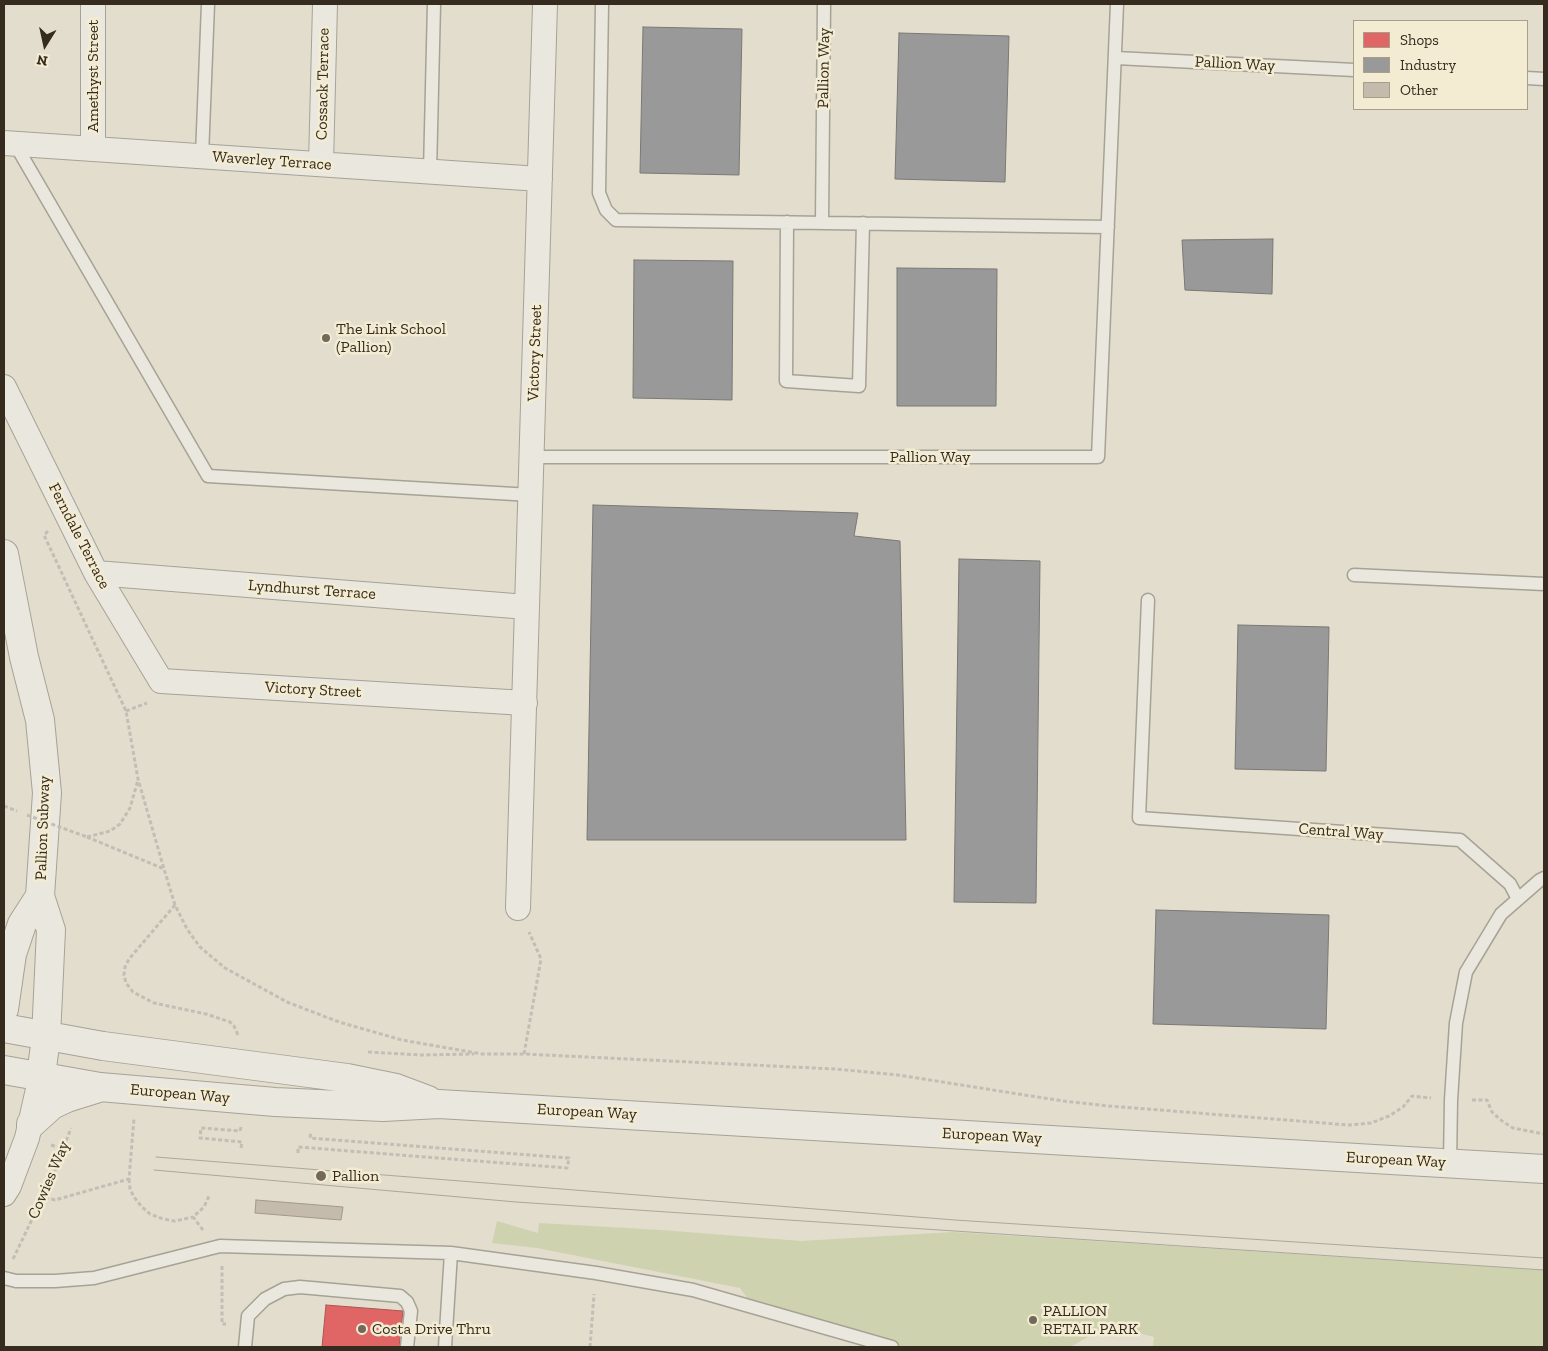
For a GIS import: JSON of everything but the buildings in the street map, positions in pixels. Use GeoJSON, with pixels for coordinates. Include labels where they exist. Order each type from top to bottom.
{"type":"FeatureCollection","features":[{"type":"Feature","properties":{"kind":"street","name":"Amethyst Street"},"geometry":{"type":"LineString","coordinates":[[93,4],[93,149]]}},
{"type":"Feature","properties":{"kind":"street","name":"Cossack Terrace"},"geometry":{"type":"LineString","coordinates":[[321,164],[325,4]]}},
{"type":"Feature","properties":{"kind":"street","name":"Victory Street"},"geometry":{"type":"LineString","coordinates":[[518,908],[545,4]]}},
{"type":"Feature","properties":{"kind":"street","name":"Waverley Terrace"},"geometry":{"type":"LineString","coordinates":[[10,144],[540,179]]}},
{"type":"Feature","properties":{"kind":"street","name":"Ferndale Terrace"},"geometry":{"type":"LineString","coordinates":[[4,387],[96,573],[161,681]]}},
{"type":"Feature","properties":{"kind":"street","name":"Pallion Subway"},"geometry":{"type":"LineString","coordinates":[[4,554],[24,657],[40,720],[47,793],[40,896],[51,930],[46,1036],[41,1076]]}},
{"type":"Feature","properties":{"kind":"street","name":"Lyndhurst Terrace"},"geometry":{"type":"LineString","coordinates":[[96,573],[527,607]]}},
{"type":"Feature","properties":{"kind":"street","name":"Victory Street"},"geometry":{"type":"LineString","coordinates":[[161,681],[525,703]]}},
{"type":"Feature","properties":{"kind":"street","name":"Pallion Subway"},"geometry":{"type":"LineString","coordinates":[[4,1009],[12,954],[22,924],[40,896]]}},
{"type":"Feature","properties":{"kind":"street","name":"European Way"},"geometry":{"type":"LineString","coordinates":[[4,1028],[103,1046],[347,1078],[396,1088],[439,1104]]}},
{"type":"Feature","properties":{"kind":"street","name":"European Way"},"geometry":{"type":"LineString","coordinates":[[4,1070],[100,1087],[275,1102],[384,1107],[439,1104],[1544,1169]]}},
{"type":"Feature","properties":{"kind":"street"},"geometry":{"type":"LineString","coordinates":[[4,1194],[9,1186],[31,1124],[41,1076]]}},
{"type":"Feature","properties":{"kind":"street"},"geometry":{"type":"LineString","coordinates":[[31,1124],[52,1105],[100,1087]]}},
{"type":"Feature","properties":{"kind":"lane"},"geometry":{"type":"LineString","coordinates":[[202,156],[208,4]]}},
{"type":"Feature","properties":{"kind":"lane"},"geometry":{"type":"LineString","coordinates":[[430,172],[434,4]]}},
{"type":"Feature","properties":{"kind":"lane"},"geometry":{"type":"LineString","coordinates":[[602,4],[599,193],[606,210],[616,220],[1108,227]]}},
{"type":"Feature","properties":{"kind":"lane","name":"Pallion Way"},"geometry":{"type":"LineString","coordinates":[[822,222],[824,4]]}},
{"type":"Feature","properties":{"kind":"lane","name":"Pallion Way"},"geometry":{"type":"LineString","coordinates":[[532,457],[1098,457],[1117,4]]}},
{"type":"Feature","properties":{"kind":"lane","name":"Pallion Way"},"geometry":{"type":"LineString","coordinates":[[1116,58],[1353,70]]}},
{"type":"Feature","properties":{"kind":"lane"},"geometry":{"type":"LineString","coordinates":[[1528,78],[1544,78]]}},
{"type":"Feature","properties":{"kind":"lane"},"geometry":{"type":"LineString","coordinates":[[10,144],[208,476],[531,495]]}},
{"type":"Feature","properties":{"kind":"lane"},"geometry":{"type":"LineString","coordinates":[[788,222],[786,381],[859,386],[863,223]]}},
{"type":"Feature","properties":{"kind":"lane"},"geometry":{"type":"LineString","coordinates":[[1354,575],[1544,584]]}},
{"type":"Feature","properties":{"kind":"lane","name":"Central Way"},"geometry":{"type":"LineString","coordinates":[[1148,600],[1139,818],[1460,840],[1510,884],[1518,899]]}},
{"type":"Feature","properties":{"kind":"lane"},"geometry":{"type":"LineString","coordinates":[[1450,1163],[1451,1100],[1456,1023],[1466,972],[1501,914],[1544,878]]}},
{"type":"Feature","properties":{"kind":"lane"},"geometry":{"type":"LineString","coordinates":[[4,1278],[54,1281],[94,1278],[220,1246],[451,1254],[596,1273],[693,1290],[892,1347]]}},
{"type":"Feature","properties":{"kind":"lane"},"geometry":{"type":"LineString","coordinates":[[445,1347],[451,1254]]}},
{"type":"Feature","properties":{"kind":"lane"},"geometry":{"type":"LineString","coordinates":[[245,1347],[248,1316],[265,1299],[284,1288],[300,1287],[400,1296],[407,1302],[411,1311],[407,1347]]}},
{"type":"Feature","properties":{"kind":"path"},"geometry":{"type":"LineString","coordinates":[[66,513],[44,535],[126,711],[138,779],[176,905],[187,929],[200,947],[226,968],[287,1002],[339,1022],[402,1040],[482,1054],[524,1054],[898,1075],[1063,1101],[1349,1125],[1371,1123],[1389,1116],[1403,1107],[1412,1096],[1451,1100],[1486,1100],[1492,1112],[1502,1121],[1524,1131],[1544,1134]]}},
{"type":"Feature","properties":{"kind":"path"},"geometry":{"type":"LineString","coordinates":[[87,837],[110,831],[120,824],[130,808],[138,779]]}},
{"type":"Feature","properties":{"kind":"path"},"geometry":{"type":"LineString","coordinates":[[27,815],[87,837],[164,869]]}},
{"type":"Feature","properties":{"kind":"path"},"geometry":{"type":"LineString","coordinates":[[176,905],[129,959],[125,967],[124,976],[126,983],[133,992],[154,1004],[206,1014],[230,1022],[234,1026],[238,1038]]}},
{"type":"Feature","properties":{"kind":"path"},"geometry":{"type":"LineString","coordinates":[[518,908],[541,959],[524,1054]]}},
{"type":"Feature","properties":{"kind":"path"},"geometry":{"type":"LineString","coordinates":[[134,1116],[128,1179],[134,1197],[150,1214],[163,1219],[175,1220],[193,1217]]}},
{"type":"Feature","properties":{"kind":"path"},"geometry":{"type":"LineString","coordinates":[[241,1148],[242,1142],[200,1138],[201,1128],[240,1131],[242,1120]]}},
{"type":"Feature","properties":{"kind":"path","name":"Cowies Way"},"geometry":{"type":"LineString","coordinates":[[4,1278],[36,1211],[45,1197],[72,1125]]}},
{"type":"Feature","properties":{"kind":"path"},"geometry":{"type":"LineString","coordinates":[[298,1153],[298,1147],[567,1168],[569,1158],[310,1138],[311,1130]]}},
{"type":"Feature","properties":{"kind":"path"},"geometry":{"type":"LineString","coordinates":[[45,1197],[55,1200],[128,1179]]}},
{"type":"Feature","properties":{"kind":"path"},"geometry":{"type":"LineString","coordinates":[[590,1347],[596,1273]]}},
{"type":"Feature","properties":{"kind":"green space"},"geometry":{"type":"Polygon","coordinates":[[[497,1221],[538,1233],[539,1223],[801,1241],[954,1232],[1544,1270],[1544,1347],[1153,1347],[1154,1337],[1109,1325],[1070,1347],[892,1347],[754,1307],[740,1288],[537,1248],[492,1243],[497,1221]]]}},
{"type":"Feature","properties":{"kind":"tram line"},"geometry":{"type":"LineString","coordinates":[[156,1157],[955,1220],[1544,1258]]}},
{"type":"Feature","properties":{"kind":"tram line"},"geometry":{"type":"LineString","coordinates":[[154,1170],[516,1202],[1544,1270]]}},
{"type":"Feature","properties":{"kind":"place","name":"The Link School (Pallion)"},"geometry":{"type":"Point","coordinates":[326,338]}},
{"type":"Feature","properties":{"kind":"place","name":"Pallion"},"geometry":{"type":"Point","coordinates":[321,1176]}},
{"type":"Feature","properties":{"kind":"place","name":"PALLION RETAIL PARK"},"geometry":{"type":"Point","coordinates":[1033,1320]}},
{"type":"Feature","properties":{"kind":"place","name":"Costa Drive Thru"},"geometry":{"type":"Point","coordinates":[362,1329]}}]}
